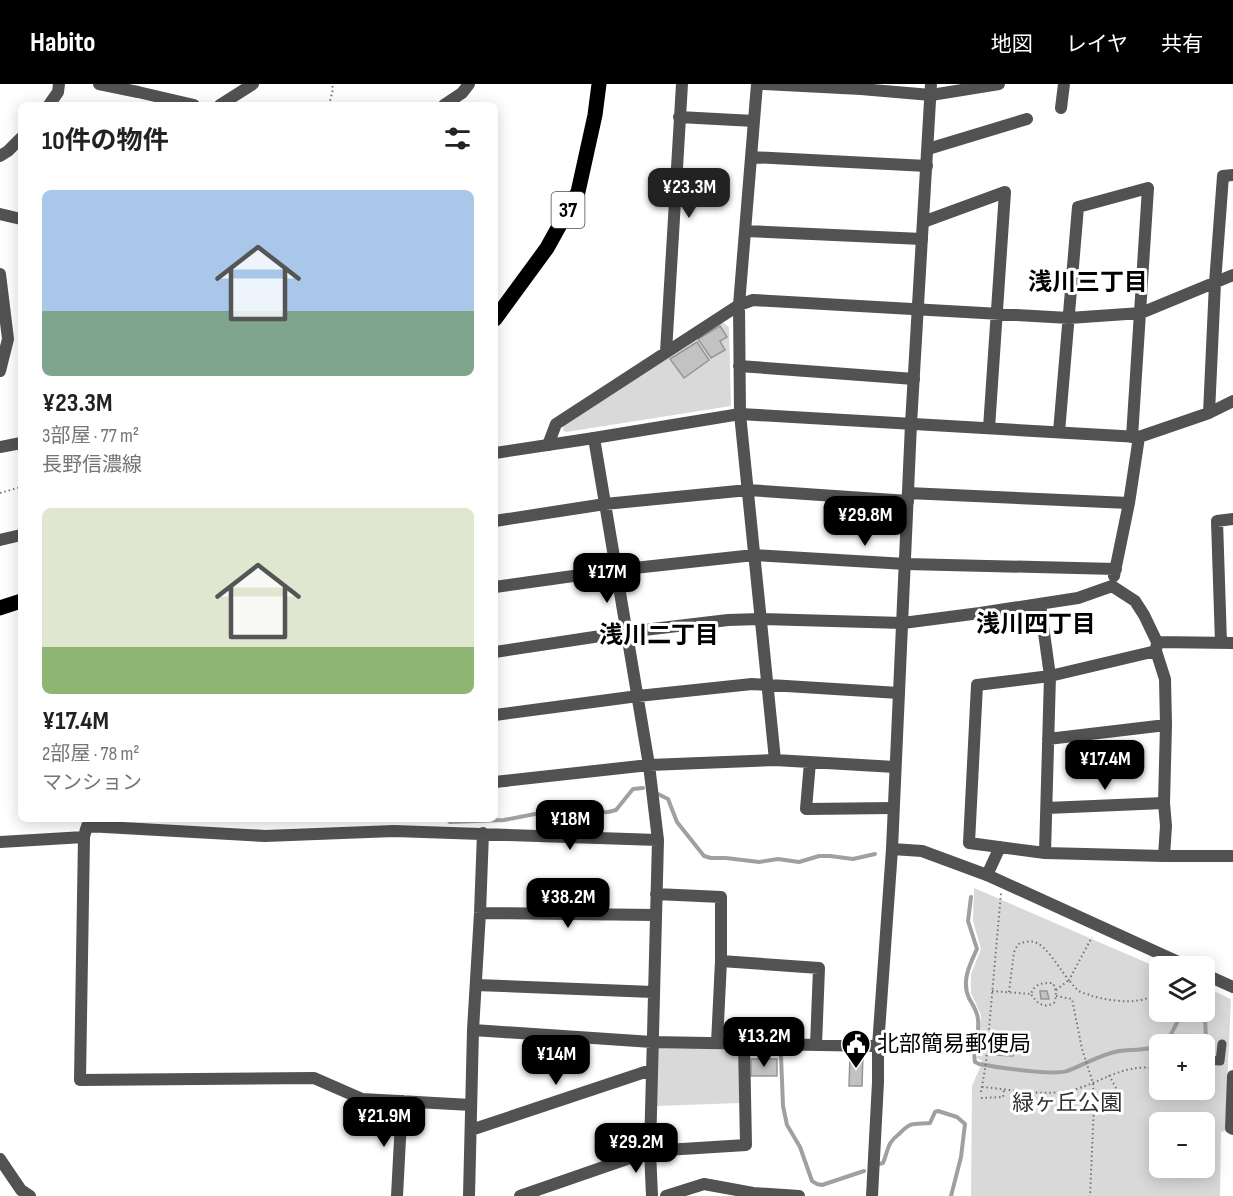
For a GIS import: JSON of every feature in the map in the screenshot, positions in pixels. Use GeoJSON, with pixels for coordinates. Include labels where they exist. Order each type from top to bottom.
{"type":"FeatureCollection","features":[{"type":"Feature","properties":{"kind":"main road","name":"37"},"geometry":{"type":"LineString","coordinates":[[498,315],[547,248],[578,192],[595,115],[599,84]]}},
{"type":"Feature","properties":{"kind":"main road"},"geometry":{"type":"LineString","coordinates":[[0,608],[18,604]]}},
{"type":"Feature","properties":{"kind":"street"},"geometry":{"type":"LineString","coordinates":[[51,102],[58,92],[59,84]]}},
{"type":"Feature","properties":{"kind":"street"},"geometry":{"type":"LineString","coordinates":[[99,84],[181,102]]}},
{"type":"Feature","properties":{"kind":"street"},"geometry":{"type":"LineString","coordinates":[[225,102],[254,84]]}},
{"type":"Feature","properties":{"kind":"street"},"geometry":{"type":"LineString","coordinates":[[448,102],[462,93],[468,84]]}},
{"type":"Feature","properties":{"kind":"street"},"geometry":{"type":"LineString","coordinates":[[666,352],[682,84]]}},
{"type":"Feature","properties":{"kind":"street"},"geometry":{"type":"LineString","coordinates":[[757,84],[739,305],[740,414],[775,760]]}},
{"type":"Feature","properties":{"kind":"street"},"geometry":{"type":"LineString","coordinates":[[764,84],[931,90],[999,84]]}},
{"type":"Feature","properties":{"kind":"street"},"geometry":{"type":"LineString","coordinates":[[1062,108],[1064,84]]}},
{"type":"Feature","properties":{"kind":"street"},"geometry":{"type":"LineString","coordinates":[[872,1196],[878,1046],[892,849],[911,424],[931,90]]}},
{"type":"Feature","properties":{"kind":"street"},"geometry":{"type":"LineString","coordinates":[[679,117],[754,121]]}},
{"type":"Feature","properties":{"kind":"street"},"geometry":{"type":"LineString","coordinates":[[928,149],[1028,119]]}},
{"type":"Feature","properties":{"kind":"street"},"geometry":{"type":"LineString","coordinates":[[0,156],[18,141]]}},
{"type":"Feature","properties":{"kind":"street"},"geometry":{"type":"LineString","coordinates":[[751,157],[927,166]]}},
{"type":"Feature","properties":{"kind":"street"},"geometry":{"type":"LineString","coordinates":[[1209,413],[1223,176],[1233,175]]}},
{"type":"Feature","properties":{"kind":"street"},"geometry":{"type":"LineString","coordinates":[[1059,432],[1078,207],[1148,188],[1136,437],[1129,503],[1112,586]]}},
{"type":"Feature","properties":{"kind":"street"},"geometry":{"type":"LineString","coordinates":[[923,222],[1005,192],[989,428]]}},
{"type":"Feature","properties":{"kind":"street"},"geometry":{"type":"LineString","coordinates":[[0,214],[18,218]]}},
{"type":"Feature","properties":{"kind":"street"},"geometry":{"type":"LineString","coordinates":[[745,231],[922,239]]}},
{"type":"Feature","properties":{"kind":"street"},"geometry":{"type":"LineString","coordinates":[[0,274],[2,318],[15,339],[0,371]]}},
{"type":"Feature","properties":{"kind":"street"},"geometry":{"type":"LineString","coordinates":[[548,445],[556,424],[739,305],[753,300],[1068,318],[1141,314],[1233,275]]}},
{"type":"Feature","properties":{"kind":"street"},"geometry":{"type":"LineString","coordinates":[[739,366],[914,379]]}},
{"type":"Feature","properties":{"kind":"street"},"geometry":{"type":"LineString","coordinates":[[498,453],[740,414],[1136,437],[1209,413],[1233,401]]}},
{"type":"Feature","properties":{"kind":"street"},"geometry":{"type":"LineString","coordinates":[[594,438],[649,765],[658,840],[651,1070],[652,1196]]}},
{"type":"Feature","properties":{"kind":"street"},"geometry":{"type":"LineString","coordinates":[[0,447],[18,444]]}},
{"type":"Feature","properties":{"kind":"street"},"geometry":{"type":"LineString","coordinates":[[498,521],[605,504],[748,490],[1129,503]]}},
{"type":"Feature","properties":{"kind":"street"},"geometry":{"type":"LineString","coordinates":[[1233,519],[1217,521],[1227,643],[1157,647],[1050,676],[977,685],[969,843],[1045,853],[1233,856]]}},
{"type":"Feature","properties":{"kind":"street"},"geometry":{"type":"LineString","coordinates":[[0,540],[18,536]]}},
{"type":"Feature","properties":{"kind":"street"},"geometry":{"type":"LineString","coordinates":[[498,587],[616,570],[754,555],[906,564],[1116,569]]}},
{"type":"Feature","properties":{"kind":"street"},"geometry":{"type":"LineString","coordinates":[[498,652],[627,632],[728,620],[903,623],[1078,598],[1112,586]]}},
{"type":"Feature","properties":{"kind":"street"},"geometry":{"type":"LineString","coordinates":[[1112,586],[1135,601],[1144,615],[1157,647],[1164,679],[1166,725],[1164,856]]}},
{"type":"Feature","properties":{"kind":"street"},"geometry":{"type":"LineString","coordinates":[[1040,604],[1050,676],[1045,853]]}},
{"type":"Feature","properties":{"kind":"street"},"geometry":{"type":"LineString","coordinates":[[498,715],[752,684],[899,693]]}},
{"type":"Feature","properties":{"kind":"street"},"geometry":{"type":"LineString","coordinates":[[1048,739],[1166,725]]}},
{"type":"Feature","properties":{"kind":"street"},"geometry":{"type":"LineString","coordinates":[[498,782],[649,765],[775,760],[895,767]]}},
{"type":"Feature","properties":{"kind":"street"},"geometry":{"type":"LineString","coordinates":[[810,762],[806,809],[893,808]]}},
{"type":"Feature","properties":{"kind":"street"},"geometry":{"type":"LineString","coordinates":[[1047,808],[1164,803]]}},
{"type":"Feature","properties":{"kind":"street"},"geometry":{"type":"LineString","coordinates":[[0,842],[85,827],[265,836],[394,831],[658,840]]}},
{"type":"Feature","properties":{"kind":"street"},"geometry":{"type":"LineString","coordinates":[[85,827],[80,1080],[314,1078],[362,1099],[471,1105]]}},
{"type":"Feature","properties":{"kind":"street"},"geometry":{"type":"LineString","coordinates":[[469,1196],[473,1030],[483,833]]}},
{"type":"Feature","properties":{"kind":"street"},"geometry":{"type":"LineString","coordinates":[[987,875],[1000,847]]}},
{"type":"Feature","properties":{"kind":"street"},"geometry":{"type":"LineString","coordinates":[[892,849],[922,851],[987,875],[1165,956]]}},
{"type":"Feature","properties":{"kind":"street"},"geometry":{"type":"LineString","coordinates":[[656,894],[721,897],[717,1043]]}},
{"type":"Feature","properties":{"kind":"street"},"geometry":{"type":"LineString","coordinates":[[480,913],[656,915]]}},
{"type":"Feature","properties":{"kind":"street"},"geometry":{"type":"LineString","coordinates":[[721,961],[819,968],[816,1045]]}},
{"type":"Feature","properties":{"kind":"street"},"geometry":{"type":"LineString","coordinates":[[1215,979],[1233,987]]}},
{"type":"Feature","properties":{"kind":"street"},"geometry":{"type":"LineString","coordinates":[[476,985],[653,992]]}},
{"type":"Feature","properties":{"kind":"street"},"geometry":{"type":"LineString","coordinates":[[473,1030],[652,1042],[878,1046]]}},
{"type":"Feature","properties":{"kind":"street"},"geometry":{"type":"LineString","coordinates":[[520,1196],[650,1151],[746,1145],[744,1044]]}},
{"type":"Feature","properties":{"kind":"street"},"geometry":{"type":"LineString","coordinates":[[1215,1061],[1221,1062],[1222,1044]]}},
{"type":"Feature","properties":{"kind":"street"},"geometry":{"type":"LineString","coordinates":[[471,1130],[651,1070]]}},
{"type":"Feature","properties":{"kind":"street"},"geometry":{"type":"LineString","coordinates":[[1233,1076],[1231,1128],[1233,1129]]}},
{"type":"Feature","properties":{"kind":"street"},"geometry":{"type":"LineString","coordinates":[[397,1196],[402,1101]]}},
{"type":"Feature","properties":{"kind":"street"},"geometry":{"type":"LineString","coordinates":[[0,1159],[21,1190],[30,1196]]}},
{"type":"Feature","properties":{"kind":"street"},"geometry":{"type":"LineString","coordinates":[[666,1196],[704,1184],[753,1193],[799,1196]]}},
{"type":"Feature","properties":{"kind":"path"},"geometry":{"type":"LineString","coordinates":[[330,102],[332,84]]}},
{"type":"Feature","properties":{"kind":"path"},"geometry":{"type":"LineString","coordinates":[[0,493],[18,488]]}},
{"type":"Feature","properties":{"kind":"path"},"geometry":{"type":"LineString","coordinates":[[981,1092],[986,1063],[1002,882]]}},
{"type":"Feature","properties":{"kind":"path"},"geometry":{"type":"LineString","coordinates":[[1056,990],[1068,981],[1098,926]]}},
{"type":"Feature","properties":{"kind":"path"},"geometry":{"type":"LineString","coordinates":[[1009,992],[1014,952],[1018,944],[1027,941],[1037,943],[1048,953],[1079,992],[1113,1001],[1130,1002],[1149,997]]}},
{"type":"Feature","properties":{"kind":"path"},"geometry":{"type":"LineString","coordinates":[[1053,983],[1056,990],[1054,1003],[1049,1006],[1043,1006],[1035,1001],[1031,994],[1033,987],[1039,984],[1053,983]]}},
{"type":"Feature","properties":{"kind":"path"},"geometry":{"type":"LineString","coordinates":[[992,991],[1031,994]]}},
{"type":"Feature","properties":{"kind":"path"},"geometry":{"type":"LineString","coordinates":[[1056,996],[1072,999],[1085,1060],[1093,1083],[1090,1196]]}},
{"type":"Feature","properties":{"kind":"path"},"geometry":{"type":"LineString","coordinates":[[982,1087],[1060,1092],[1082,1089],[1125,1069],[1149,1067]]}},
{"type":"Feature","properties":{"kind":"path"},"geometry":{"type":"LineString","coordinates":[[1109,1075],[1117,1090]]}},
{"type":"Feature","properties":{"kind":"path"},"geometry":{"type":"LineString","coordinates":[[981,1098],[1003,1097],[1004,1089]]}},
{"type":"Feature","properties":{"kind":"green space"},"geometry":{"type":"Polygon","coordinates":[[[722,322],[729,327],[731,406],[566,432],[563,430],[564,423],[722,322]]]}},
{"type":"Feature","properties":{"kind":"green space","name":"緑ヶ丘公園"},"geometry":{"type":"Polygon","coordinates":[[[974,888],[1149,964],[1149,1022],[1215,1022],[1215,992],[1231,999],[1225,1131],[1221,1132],[1220,1196],[971,1196],[972,1086],[982,1061],[977,1058],[981,1015],[971,993],[971,974],[981,949],[973,921],[974,888]]]}},
{"type":"Feature","properties":{"kind":"green space"},"geometry":{"type":"Polygon","coordinates":[[[655,1045],[740,1045],[741,1103],[656,1106],[655,1045]]]}},
{"type":"Feature","properties":{"kind":"building"},"geometry":{"type":"Polygon","coordinates":[[[720,326],[727,337],[720,341],[725,350],[711,358],[698,339],[720,326]]]}},
{"type":"Feature","properties":{"kind":"building"},"geometry":{"type":"Polygon","coordinates":[[[697,342],[709,360],[684,378],[670,359],[697,342]]]}},
{"type":"Feature","properties":{"kind":"building"},"geometry":{"type":"Polygon","coordinates":[[[1040,991],[1047,991],[1049,999],[1041,999],[1040,991]]]}},
{"type":"Feature","properties":{"kind":"building"},"geometry":{"type":"Polygon","coordinates":[[[997,1043],[1014,1045],[1013,1056],[995,1055],[997,1043]]]}},
{"type":"Feature","properties":{"kind":"building"},"geometry":{"type":"Polygon","coordinates":[[[863,1054],[862,1086],[849,1086],[850,1055],[863,1054]]]}},
{"type":"Feature","properties":{"kind":"building"},"geometry":{"type":"Polygon","coordinates":[[[751,1059],[777,1059],[777,1076],[751,1076],[751,1059]]]}},
{"type":"Feature","properties":{"kind":"waterway"},"geometry":{"type":"LineString","coordinates":[[498,820],[535,814],[568,819],[584,813],[608,812],[616,810],[633,789],[643,788]]}},
{"type":"Feature","properties":{"kind":"waterway"},"geometry":{"type":"LineString","coordinates":[[658,794],[668,799],[677,822],[704,856],[711,858],[759,862],[778,859],[799,862],[819,856],[853,859],[875,854]]}},
{"type":"Feature","properties":{"kind":"waterway"},"geometry":{"type":"LineString","coordinates":[[971,897],[968,921],[977,949],[967,973],[966,985],[978,1017],[975,1062],[1024,1071],[1067,1071],[1112,1052],[1160,1045],[1168,1039],[1177,1022]]}},
{"type":"Feature","properties":{"kind":"waterway"},"geometry":{"type":"LineString","coordinates":[[1205,1022],[1206,1034]]}},
{"type":"Feature","properties":{"kind":"waterway"},"geometry":{"type":"LineString","coordinates":[[781,1056],[783,1106],[787,1125],[800,1147],[812,1181],[822,1185],[864,1171]]}},
{"type":"Feature","properties":{"kind":"waterway"},"geometry":{"type":"LineString","coordinates":[[879,1164],[883,1163],[892,1141],[909,1126],[930,1123],[935,1112],[938,1111],[957,1117],[965,1124],[961,1157],[951,1196]]}},
{"type":"Feature","properties":{"kind":"place","name":"北部簡易郵便局"},"geometry":{"type":"Point","coordinates":[856,1070]}},
{"type":"Feature","properties":{"kind":"district","name":"浅川三丁目"},"geometry":{"type":"Point","coordinates":[1088,282]}},
{"type":"Feature","properties":{"kind":"district","name":"浅川四丁目"},"geometry":{"type":"Point","coordinates":[1036,624]}},
{"type":"Feature","properties":{"kind":"district","name":"浅川二丁目"},"geometry":{"type":"Point","coordinates":[659,635]}}]}
